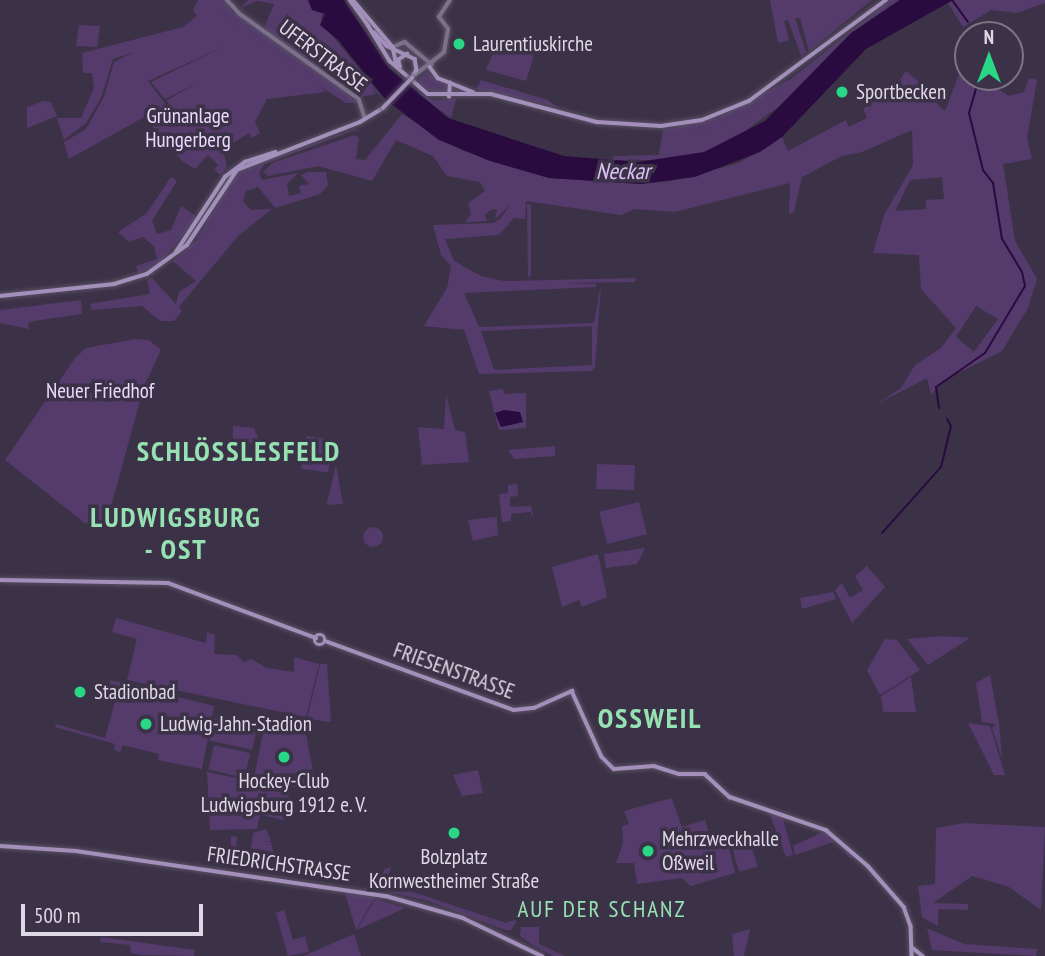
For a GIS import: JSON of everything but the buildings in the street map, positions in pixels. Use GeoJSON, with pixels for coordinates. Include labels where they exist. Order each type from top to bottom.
{"type":"FeatureCollection","features":[{"type":"Feature","properties":{"kind":"main road"},"geometry":{"type":"LineString","coordinates":[[352,0],[403,74],[422,92],[449,97],[475,93]]}},
{"type":"Feature","properties":{"kind":"main road"},"geometry":{"type":"LineString","coordinates":[[352,0],[393,47],[393,59],[403,74]]}},
{"type":"Feature","properties":{"kind":"main road"},"geometry":{"type":"LineString","coordinates":[[431,66],[435,75],[475,93],[611,124],[661,126],[702,120],[749,101],[886,0]]}},
{"type":"Feature","properties":{"kind":"main road"},"geometry":{"type":"LineString","coordinates":[[0,296],[121,283],[148,274],[174,256],[205,215],[219,188],[240,164],[357,124],[383,108],[415,75],[416,62],[393,47],[368,25]]}},
{"type":"Feature","properties":{"kind":"main road"},"geometry":{"type":"LineString","coordinates":[[403,74],[398,60],[407,54]]}},
{"type":"Feature","properties":{"kind":"main road"},"geometry":{"type":"LineString","coordinates":[[449,97],[450,83]]}},
{"type":"Feature","properties":{"kind":"main road","name":"FRIESENSTRASSE"},"geometry":{"type":"LineString","coordinates":[[0,580],[168,583],[316,638],[319,644],[325,641],[514,710],[538,707],[572,691],[602,757],[614,769],[654,765],[679,774],[702,773],[730,797],[826,830],[869,866],[904,907],[912,947]]}},
{"type":"Feature","properties":{"kind":"main road","name":"FRIEDRICHSTRASSE"},"geometry":{"type":"LineString","coordinates":[[0,846],[76,850],[394,898],[463,918],[542,956]]}},
{"type":"Feature","properties":{"kind":"main road"},"geometry":{"type":"LineString","coordinates":[[912,947],[912,956]]}},
{"type":"Feature","properties":{"kind":"main road"},"geometry":{"type":"LineString","coordinates":[[912,947],[923,956]]}},
{"type":"Feature","properties":{"kind":"street","name":"UFERSTRASSE"},"geometry":{"type":"LineString","coordinates":[[227,0],[240,14],[355,96],[365,112],[365,120]]}},
{"type":"Feature","properties":{"kind":"street"},"geometry":{"type":"LineString","coordinates":[[415,75],[431,66],[444,52],[448,36],[439,17],[450,0]]}},
{"type":"Feature","properties":{"kind":"street"},"geometry":{"type":"LineString","coordinates":[[393,47],[402,42],[431,66]]}},
{"type":"Feature","properties":{"kind":"street","name":"UFERSTRASSE"},"geometry":{"type":"LineString","coordinates":[[365,112],[373,115]]}},
{"type":"Feature","properties":{"kind":"green space","name":"Grünanlage Hungerberg"},"geometry":{"type":"Polygon","coordinates":[[[198,0],[224,0],[234,15],[237,11],[359,103],[346,103],[319,86],[326,92],[267,99],[255,122],[260,133],[252,138],[249,133],[223,149],[227,167],[221,175],[214,170],[218,165],[208,155],[195,169],[182,161],[144,117],[69,159],[64,142],[86,129],[104,97],[114,62],[134,52],[113,59],[101,98],[86,123],[64,140],[57,118],[81,118],[94,88],[92,73],[83,73],[82,53],[183,27],[197,16],[193,10],[198,0]],[[225,46],[148,81],[170,110],[167,100],[201,81],[165,99],[151,82],[225,46]]]}},
{"type":"Feature","properties":{"kind":"green space"},"geometry":{"type":"Polygon","coordinates":[[[248,0],[308,0],[314,11],[323,11],[321,20],[326,28],[385,101],[371,87],[376,94],[360,97],[354,92],[363,79],[369,83],[340,49],[359,72],[356,76],[339,60],[324,73],[314,66],[264,28],[274,4],[257,1],[240,8],[248,0]]]}},
{"type":"Feature","properties":{"kind":"green space"},"geometry":{"type":"Polygon","coordinates":[[[770,0],[872,0],[809,51],[800,18],[795,18],[806,52],[801,56],[788,20],[784,21],[789,40],[778,43],[770,0]]]}},
{"type":"Feature","properties":{"kind":"green space"},"geometry":{"type":"Polygon","coordinates":[[[890,0],[899,0],[851,33],[792,97],[735,138],[704,152],[663,160],[611,160],[615,156],[659,155],[663,130],[721,116],[791,79],[890,0]]]}},
{"type":"Feature","properties":{"kind":"green space"},"geometry":{"type":"Polygon","coordinates":[[[952,0],[1045,0],[1045,3],[1017,13],[991,10],[973,21],[959,21],[948,3],[952,0]]]}},
{"type":"Feature","properties":{"kind":"green space"},"geometry":{"type":"Polygon","coordinates":[[[79,25],[100,26],[97,47],[76,46],[79,25]]]}},
{"type":"Feature","properties":{"kind":"green space"},"geometry":{"type":"Polygon","coordinates":[[[498,41],[534,55],[526,81],[486,70],[498,41]]]}},
{"type":"Feature","properties":{"kind":"green space"},"geometry":{"type":"Polygon","coordinates":[[[906,71],[933,93],[937,104],[945,111],[954,88],[954,91],[1001,91],[1009,96],[1024,92],[1029,78],[1037,80],[1027,138],[1032,159],[1003,164],[1015,241],[1037,279],[1028,308],[1002,351],[944,380],[931,395],[927,378],[877,404],[901,388],[915,365],[941,348],[956,328],[921,289],[919,255],[873,253],[884,215],[913,165],[912,130],[862,152],[842,156],[802,177],[794,212],[789,214],[790,183],[675,212],[634,209],[621,215],[526,201],[525,219],[514,218],[499,235],[445,239],[454,261],[481,276],[504,281],[636,278],[635,282],[566,283],[596,284],[596,287],[464,293],[479,327],[594,323],[601,284],[595,367],[591,371],[479,374],[464,330],[424,326],[447,288],[451,266],[441,255],[433,225],[493,223],[500,219],[510,205],[495,219],[497,210],[493,209],[485,214],[487,221],[465,222],[471,214],[468,203],[485,191],[480,182],[447,176],[433,156],[396,140],[372,181],[318,166],[268,176],[263,172],[272,163],[355,135],[359,138],[356,159],[365,160],[402,114],[463,151],[549,178],[641,184],[672,181],[739,163],[782,137],[788,151],[846,120],[849,127],[867,118],[863,109],[894,88],[906,71]],[[942,177],[910,180],[895,211],[926,209],[926,200],[944,199],[942,177]],[[976,306],[956,337],[974,352],[998,319],[976,306]],[[592,326],[481,331],[494,370],[592,365],[592,326]]]}},
{"type":"Feature","properties":{"kind":"green space"},"geometry":{"type":"Polygon","coordinates":[[[427,72],[449,85],[449,94],[428,91],[414,82],[427,72]]]}},
{"type":"Feature","properties":{"kind":"green space"},"geometry":{"type":"Polygon","coordinates":[[[481,80],[548,100],[557,107],[476,89],[481,80]]]}},
{"type":"Feature","properties":{"kind":"green space"},"geometry":{"type":"Polygon","coordinates":[[[408,87],[433,100],[456,99],[451,118],[408,87]]]}},
{"type":"Feature","properties":{"kind":"green space"},"geometry":{"type":"Polygon","coordinates":[[[44,101],[51,102],[57,116],[27,128],[27,107],[44,101]]]}},
{"type":"Feature","properties":{"kind":"green space"},"geometry":{"type":"Polygon","coordinates":[[[355,129],[364,133],[355,130],[264,164],[259,174],[262,180],[298,173],[287,184],[289,196],[301,193],[299,186],[309,184],[301,175],[308,172],[326,172],[328,185],[320,194],[275,208],[258,187],[246,191],[243,201],[251,210],[272,209],[238,236],[179,307],[182,311],[174,321],[160,321],[142,306],[92,310],[90,304],[150,294],[147,280],[152,278],[176,304],[179,292],[196,281],[173,261],[196,241],[237,171],[355,129]]]}},
{"type":"Feature","properties":{"kind":"green space"},"geometry":{"type":"Polygon","coordinates":[[[171,177],[177,181],[152,221],[157,234],[171,230],[181,206],[197,217],[162,261],[138,274],[136,266],[157,259],[154,246],[143,237],[129,242],[118,232],[147,213],[171,177]]]}},
{"type":"Feature","properties":{"kind":"green space"},"geometry":{"type":"Polygon","coordinates":[[[527,204],[531,205],[531,276],[528,277],[527,204]]]}},
{"type":"Feature","properties":{"kind":"green space"},"geometry":{"type":"Polygon","coordinates":[[[81,300],[82,314],[34,321],[28,323],[29,329],[0,323],[0,310],[81,300]]]}},
{"type":"Feature","properties":{"kind":"green space","name":"Neuer Friedhof"},"geometry":{"type":"Polygon","coordinates":[[[136,339],[149,340],[161,350],[144,386],[106,525],[92,516],[86,524],[5,460],[75,358],[86,348],[136,339]]]}},
{"type":"Feature","properties":{"kind":"green space"},"geometry":{"type":"Polygon","coordinates":[[[503,389],[504,394],[526,393],[526,428],[499,430],[489,391],[503,389]]]}},
{"type":"Feature","properties":{"kind":"green space"},"geometry":{"type":"Polygon","coordinates":[[[446,394],[455,430],[465,432],[469,462],[422,465],[418,427],[444,429],[446,394]]]}},
{"type":"Feature","properties":{"kind":"green space"},"geometry":{"type":"Polygon","coordinates":[[[233,426],[254,428],[260,444],[233,442],[233,426]]]}},
{"type":"Feature","properties":{"kind":"green space"},"geometry":{"type":"Polygon","coordinates":[[[306,436],[333,440],[328,472],[301,469],[306,436]]]}},
{"type":"Feature","properties":{"kind":"green space"},"geometry":{"type":"Polygon","coordinates":[[[555,446],[555,456],[514,459],[508,450],[555,446]]]}},
{"type":"Feature","properties":{"kind":"green space"},"geometry":{"type":"Polygon","coordinates":[[[597,464],[635,465],[634,490],[596,489],[597,464]]]}},
{"type":"Feature","properties":{"kind":"green space"},"geometry":{"type":"Polygon","coordinates":[[[336,465],[343,504],[328,505],[327,503],[336,465]]]}},
{"type":"Feature","properties":{"kind":"green space"},"geometry":{"type":"Polygon","coordinates":[[[517,484],[518,496],[510,497],[510,507],[531,506],[534,519],[530,512],[511,514],[511,521],[502,522],[499,494],[508,493],[508,485],[517,484]]]}},
{"type":"Feature","properties":{"kind":"green space"},"geometry":{"type":"Polygon","coordinates":[[[639,502],[647,534],[607,544],[599,512],[639,502]]]}},
{"type":"Feature","properties":{"kind":"green space"},"geometry":{"type":"Polygon","coordinates":[[[497,517],[498,535],[473,541],[468,520],[497,517]]]}},
{"type":"Feature","properties":{"kind":"green space"},"geometry":{"type":"Polygon","coordinates":[[[373,527],[380,530],[383,537],[380,544],[373,547],[366,544],[363,537],[366,530],[373,527]]]}},
{"type":"Feature","properties":{"kind":"green space"},"geometry":{"type":"Polygon","coordinates":[[[645,548],[637,564],[606,568],[604,554],[645,548]]]}},
{"type":"Feature","properties":{"kind":"green space"},"geometry":{"type":"Polygon","coordinates":[[[598,554],[607,597],[582,607],[579,600],[562,607],[552,567],[598,554]]]}},
{"type":"Feature","properties":{"kind":"green space"},"geometry":{"type":"Polygon","coordinates":[[[867,566],[885,587],[852,623],[835,590],[842,583],[850,598],[863,590],[855,576],[867,566]]]}},
{"type":"Feature","properties":{"kind":"green space"},"geometry":{"type":"Polygon","coordinates":[[[833,592],[836,599],[802,609],[800,598],[833,592]]]}},
{"type":"Feature","properties":{"kind":"green space"},"geometry":{"type":"Polygon","coordinates":[[[116,618],[206,643],[207,632],[215,635],[214,654],[237,655],[244,662],[251,659],[267,668],[294,672],[294,657],[319,664],[306,717],[127,680],[137,639],[112,632],[116,618]]]}},
{"type":"Feature","properties":{"kind":"green space"},"geometry":{"type":"Polygon","coordinates":[[[942,636],[970,638],[928,665],[907,639],[942,636]]]}},
{"type":"Feature","properties":{"kind":"green space"},"geometry":{"type":"Polygon","coordinates":[[[885,639],[897,640],[920,670],[880,695],[867,670],[885,639]]]}},
{"type":"Feature","properties":{"kind":"green space"},"geometry":{"type":"Polygon","coordinates":[[[320,664],[327,664],[331,722],[307,719],[320,664]]]}},
{"type":"Feature","properties":{"kind":"green space"},"geometry":{"type":"Polygon","coordinates":[[[990,675],[1002,759],[992,728],[996,724],[982,722],[976,683],[990,675]]]}},
{"type":"Feature","properties":{"kind":"green space"},"geometry":{"type":"Polygon","coordinates":[[[911,677],[916,712],[883,712],[881,696],[911,677]]]}},
{"type":"Feature","properties":{"kind":"green space"},"geometry":{"type":"Polygon","coordinates":[[[110,680],[214,706],[202,769],[158,760],[159,754],[123,745],[120,752],[114,750],[115,744],[55,727],[56,724],[105,738],[119,687],[109,684],[110,680]]]}},
{"type":"Feature","properties":{"kind":"green space","name":"Hockey-Club Ludwigsburg 1912 e. V."},"geometry":{"type":"Polygon","coordinates":[[[266,717],[304,724],[317,792],[254,778],[266,717]]]}},
{"type":"Feature","properties":{"kind":"green space"},"geometry":{"type":"Polygon","coordinates":[[[214,718],[257,727],[252,750],[209,740],[214,718]]]}},
{"type":"Feature","properties":{"kind":"green space"},"geometry":{"type":"Polygon","coordinates":[[[968,723],[990,726],[1005,775],[994,775],[968,723]]]}},
{"type":"Feature","properties":{"kind":"green space"},"geometry":{"type":"Polygon","coordinates":[[[214,745],[250,753],[244,778],[208,769],[214,745]]]}},
{"type":"Feature","properties":{"kind":"green space"},"geometry":{"type":"Polygon","coordinates":[[[478,770],[483,793],[462,796],[453,775],[478,770]]]}},
{"type":"Feature","properties":{"kind":"green space"},"geometry":{"type":"Polygon","coordinates":[[[207,772],[290,789],[284,820],[260,815],[257,829],[210,830],[207,772]]]}},
{"type":"Feature","properties":{"kind":"green space"},"geometry":{"type":"Polygon","coordinates":[[[672,799],[682,827],[705,820],[711,840],[726,835],[735,873],[691,886],[682,878],[637,884],[634,863],[616,863],[623,843],[622,826],[629,824],[624,811],[672,799]]]}},
{"type":"Feature","properties":{"kind":"green space"},"geometry":{"type":"Polygon","coordinates":[[[769,812],[782,816],[793,855],[786,857],[769,812]]]}},
{"type":"Feature","properties":{"kind":"green space"},"geometry":{"type":"Polygon","coordinates":[[[965,823],[1045,827],[1041,910],[1009,887],[972,876],[933,903],[968,904],[968,910],[938,909],[938,926],[922,917],[918,886],[935,884],[936,828],[965,823]]]}},
{"type":"Feature","properties":{"kind":"green space"},"geometry":{"type":"Polygon","coordinates":[[[746,827],[757,866],[739,872],[728,832],[746,827]]]}},
{"type":"Feature","properties":{"kind":"green space"},"geometry":{"type":"Polygon","coordinates":[[[266,829],[271,841],[264,841],[271,842],[275,859],[267,862],[269,873],[210,863],[230,863],[231,836],[237,837],[236,850],[265,855],[262,850],[251,848],[253,833],[266,829]]]}},
{"type":"Feature","properties":{"kind":"green space"},"geometry":{"type":"Polygon","coordinates":[[[825,831],[857,857],[850,858],[836,841],[795,855],[793,846],[825,831]]]}},
{"type":"Feature","properties":{"kind":"green space"},"geometry":{"type":"Polygon","coordinates":[[[391,867],[386,883],[506,923],[518,919],[511,930],[505,930],[429,901],[376,889],[372,874],[391,867]]]}},
{"type":"Feature","properties":{"kind":"green space"},"geometry":{"type":"Polygon","coordinates":[[[345,893],[375,897],[356,930],[345,893]]]}},
{"type":"Feature","properties":{"kind":"green space"},"geometry":{"type":"Polygon","coordinates":[[[375,899],[405,908],[357,930],[375,899]]]}},
{"type":"Feature","properties":{"kind":"green space"},"geometry":{"type":"Polygon","coordinates":[[[284,910],[293,940],[305,936],[309,952],[288,956],[276,913],[284,910]]]}},
{"type":"Feature","properties":{"kind":"green space"},"geometry":{"type":"Polygon","coordinates":[[[521,927],[539,927],[539,944],[565,956],[553,956],[533,945],[520,936],[521,927]]]}},
{"type":"Feature","properties":{"kind":"green space"},"geometry":{"type":"Polygon","coordinates":[[[927,928],[964,944],[1037,949],[1036,956],[932,950],[927,928]]]}},
{"type":"Feature","properties":{"kind":"green space"},"geometry":{"type":"Polygon","coordinates":[[[750,929],[744,956],[734,956],[732,934],[750,929]]]}},
{"type":"Feature","properties":{"kind":"green space"},"geometry":{"type":"Polygon","coordinates":[[[354,934],[361,956],[303,956],[354,934]]]}},
{"type":"Feature","properties":{"kind":"green space"},"geometry":{"type":"Polygon","coordinates":[[[101,937],[195,950],[194,956],[131,953],[130,945],[100,942],[101,937]]]}},
{"type":"Feature","properties":{"kind":"water","name":"Neckar"},"geometry":{"type":"Polygon","coordinates":[[[308,0],[344,0],[389,68],[448,118],[564,156],[638,162],[704,152],[765,121],[851,33],[900,0],[953,0],[866,49],[782,137],[760,152],[695,177],[641,184],[549,178],[490,161],[439,140],[386,100],[338,40],[320,25],[325,14],[312,10],[308,0]]]}},
{"type":"Feature","properties":{"kind":"water"},"geometry":{"type":"Polygon","coordinates":[[[504,410],[520,412],[523,422],[501,427],[495,413],[504,410]]]}},
{"type":"Feature","properties":{"kind":"waterway"},"geometry":{"type":"LineString","coordinates":[[952,0],[967,21]]}},
{"type":"Feature","properties":{"kind":"waterway"},"geometry":{"type":"LineString","coordinates":[[939,408],[936,387],[985,353],[1025,286],[1022,272],[1002,239],[993,183],[983,170],[969,113],[975,91]]}},
{"type":"Feature","properties":{"kind":"waterway"},"geometry":{"type":"LineString","coordinates":[[882,533],[941,467],[951,426],[947,419]]}},
{"type":"Feature","properties":{"kind":"place","name":"Laurentiuskirche"},"geometry":{"type":"Point","coordinates":[459,44]}},
{"type":"Feature","properties":{"kind":"place","name":"Sportbecken"},"geometry":{"type":"Point","coordinates":[842,92]}},
{"type":"Feature","properties":{"kind":"place","name":"Stadionbad"},"geometry":{"type":"Point","coordinates":[80,692]}},
{"type":"Feature","properties":{"kind":"place","name":"Ludwig-Jahn-Stadion"},"geometry":{"type":"Point","coordinates":[146,724]}},
{"type":"Feature","properties":{"kind":"place","name":"Hockey-Club Ludwigsburg 1912 e. V."},"geometry":{"type":"Point","coordinates":[284,757]}},
{"type":"Feature","properties":{"kind":"place","name":"Bolzplatz Kornwestheimer Straße"},"geometry":{"type":"Point","coordinates":[454,833]}},
{"type":"Feature","properties":{"kind":"place","name":"Mehrzweckhalle Oßweil"},"geometry":{"type":"Point","coordinates":[648,851]}},
{"type":"Feature","properties":{"kind":"district","name":"SCHLÖSSLESFELD"},"geometry":{"type":"Point","coordinates":[239,451]}},
{"type":"Feature","properties":{"kind":"district","name":"LUDWIGSBURG - OST"},"geometry":{"type":"Point","coordinates":[176,533]}},
{"type":"Feature","properties":{"kind":"district","name":"OSSWEIL"},"geometry":{"type":"Point","coordinates":[650,718]}},
{"type":"Feature","properties":{"kind":"district","name":"AUF DER SCHANZ"},"geometry":{"type":"Point","coordinates":[602,909]}}]}
